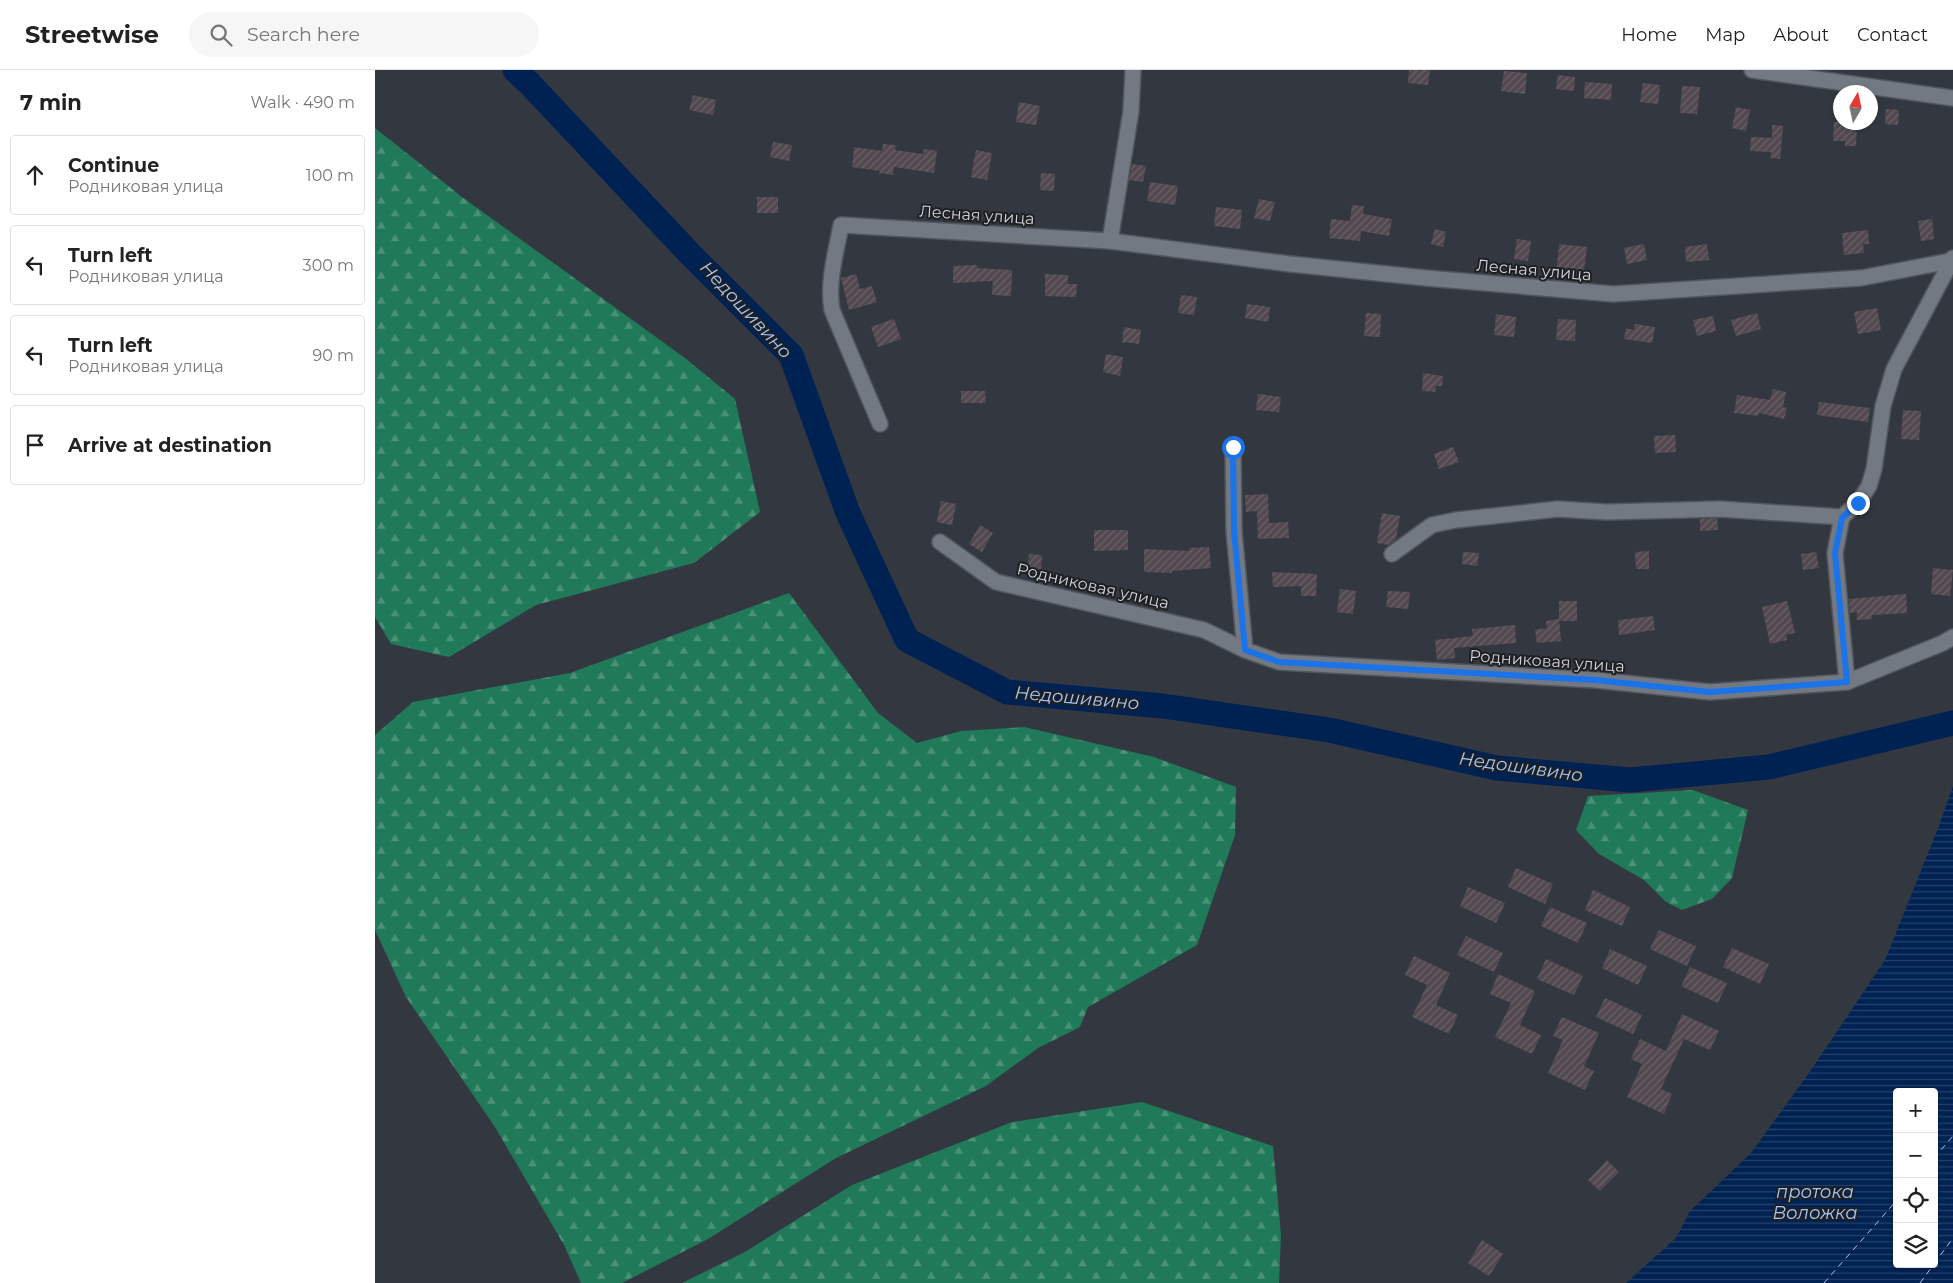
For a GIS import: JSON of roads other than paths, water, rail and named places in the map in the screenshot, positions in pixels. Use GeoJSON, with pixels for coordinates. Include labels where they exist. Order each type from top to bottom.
{"type":"FeatureCollection","features":[{"type":"Feature","properties":{"kind":"street"},"geometry":{"type":"LineString","coordinates":[[1110,241],[1131,111],[1133,70]]}},
{"type":"Feature","properties":{"kind":"street"},"geometry":{"type":"LineString","coordinates":[[1752,70],[1953,98]]}},
{"type":"Feature","properties":{"kind":"street","name":"Лесная улица"},"geometry":{"type":"LineString","coordinates":[[880,424],[832,310],[830,297],[831,279],[841,225],[1110,241],[1280,263],[1613,294],[1861,278],[1952,259]]}},
{"type":"Feature","properties":{"kind":"street"},"geometry":{"type":"LineString","coordinates":[[1847,682],[1835,553],[1842,518],[1858,503],[1869,486],[1874,469],[1883,406],[1894,369],[1952,259]]}},
{"type":"Feature","properties":{"kind":"street"},"geometry":{"type":"LineString","coordinates":[[1233,447],[1234,531],[1245,650]]}},
{"type":"Feature","properties":{"kind":"street"},"geometry":{"type":"LineString","coordinates":[[1392,554],[1432,525],[1457,520],[1558,509],[1607,512],[1720,509],[1842,518]]}},
{"type":"Feature","properties":{"kind":"street","name":"Родниковая улица"},"geometry":{"type":"LineString","coordinates":[[940,542],[996,582],[1204,630],[1245,650],[1279,662],[1595,680],[1710,692],[1847,682],[1943,643],[1953,637]]}},
{"type":"Feature","properties":{"kind":"water","name":"протока Воложка"},"geometry":{"type":"Polygon","coordinates":[[[1953,786],[1953,1283],[1626,1283],[1676,1238],[1690,1211],[1751,1153],[1811,1070],[1885,960],[1939,826],[1953,786]]]}},
{"type":"Feature","properties":{"kind":"waterway","name":"Недошивино"},"geometry":{"type":"LineString","coordinates":[[515,70],[691,255],[791,355],[848,513],[907,640],[1007,692],[1163,706],[1329,730],[1497,768],[1630,780],[1769,767],[1953,723]]}}]}
